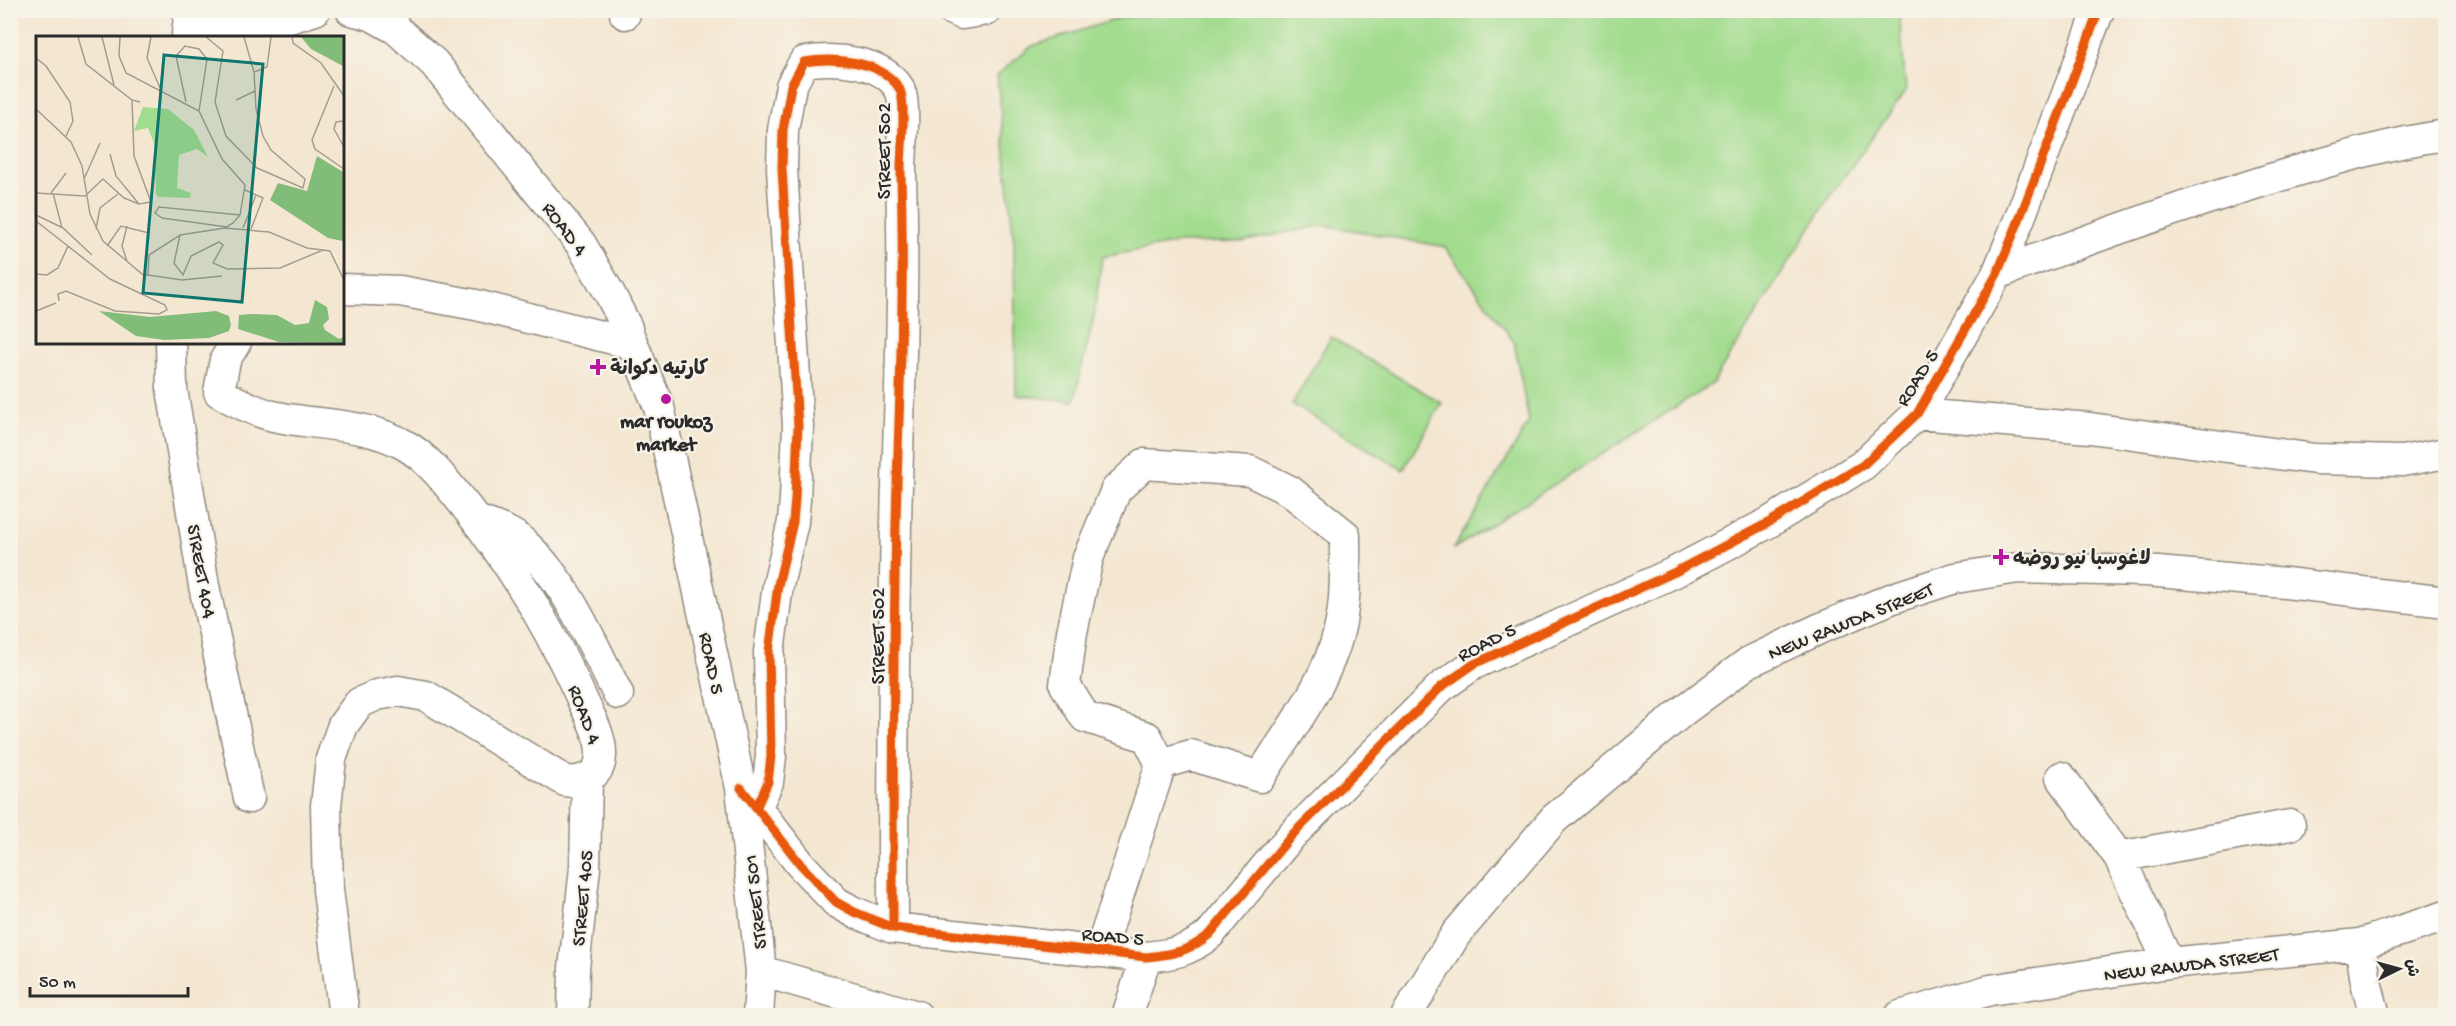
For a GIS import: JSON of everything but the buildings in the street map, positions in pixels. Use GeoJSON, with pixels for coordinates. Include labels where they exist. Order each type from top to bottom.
{"type":"FeatureCollection","features":[{"type":"Feature","properties":{"kind":"street"},"geometry":{"type":"LineString","coordinates":[[188,27],[255,29],[315,10]]}},
{"type":"Feature","properties":{"kind":"street","name":"ROAD 4"},"geometry":{"type":"LineString","coordinates":[[351,10],[371,15],[396,29],[434,63],[581,244],[610,294],[628,333]]}},
{"type":"Feature","properties":{"kind":"street"},"geometry":{"type":"LineString","coordinates":[[952,10],[962,14],[987,10]]}},
{"type":"Feature","properties":{"kind":"street","name":"ROAD 5"},"geometry":{"type":"LineString","coordinates":[[628,333],[658,407],[749,797],[801,865],[836,902],[893,928],[1146,957],[1174,954],[1194,946],[1210,934],[1292,835],[1441,687],[1466,670],[1675,572],[1768,523],[1863,465],[1917,414],[1997,274],[2099,10]]}},
{"type":"Feature","properties":{"kind":"street","name":"STREET 502"},"geometry":{"type":"LineString","coordinates":[[749,797],[768,782],[771,756],[769,652],[778,585],[793,522],[796,488],[798,426],[785,238],[783,130],[791,86],[804,62],[833,58],[876,70],[891,79],[901,90],[903,127],[901,167],[902,349],[895,565],[893,928]]}},
{"type":"Feature","properties":{"kind":"street"},"geometry":{"type":"LineString","coordinates":[[1997,274],[2118,228],[2222,194],[2404,141],[2445,135]]}},
{"type":"Feature","properties":{"kind":"street"},"geometry":{"type":"LineString","coordinates":[[344,289],[400,291],[476,305],[625,342],[628,333]]}},
{"type":"Feature","properties":{"kind":"street","name":"STREET 404"},"geometry":{"type":"LineString","coordinates":[[171,344],[172,389],[204,586],[249,798]]}},
{"type":"Feature","properties":{"kind":"street","name":"ROAD 4"},"geometry":{"type":"LineString","coordinates":[[235,344],[225,360],[219,392],[257,411],[274,416],[345,425],[381,435],[405,446],[429,463],[477,520],[524,586],[572,678],[598,735],[601,757],[596,771],[587,780]]}},
{"type":"Feature","properties":{"kind":"street"},"geometry":{"type":"LineString","coordinates":[[1917,414],[2090,428],[2315,459],[2402,461],[2445,453]]}},
{"type":"Feature","properties":{"kind":"street"},"geometry":{"type":"LineString","coordinates":[[1100,952],[1161,764],[1147,737],[1085,717],[1065,685],[1072,632],[1088,558],[1116,490],[1144,464],[1250,471],[1290,491],[1345,535],[1345,585],[1336,644],[1317,686],[1260,777],[1191,755],[1161,764]]}},
{"type":"Feature","properties":{"kind":"street"},"geometry":{"type":"LineString","coordinates":[[477,520],[518,538],[556,580],[618,694]]}},
{"type":"Feature","properties":{"kind":"street","name":"NEW RAWDA STREET"},"geometry":{"type":"LineString","coordinates":[[1406,1016],[1456,934],[1554,819],[1683,711],[1749,662],[1821,628],[1893,598],[1955,578],[2018,568],[2158,572],[2286,583],[2445,602]]}},
{"type":"Feature","properties":{"kind":"street"},"geometry":{"type":"LineString","coordinates":[[344,1016],[328,890],[326,806],[331,759],[343,725],[359,703],[377,695],[398,691],[426,696],[565,782],[587,780]]}},
{"type":"Feature","properties":{"kind":"street"},"geometry":{"type":"LineString","coordinates":[[2061,777],[2119,857],[2169,963]]}},
{"type":"Feature","properties":{"kind":"street","name":"STREET 405"},"geometry":{"type":"LineString","coordinates":[[573,1016],[574,968],[585,868],[587,780]]}},
{"type":"Feature","properties":{"kind":"street","name":"STREET 501"},"geometry":{"type":"LineString","coordinates":[[749,797],[761,971],[758,1016]]}},
{"type":"Feature","properties":{"kind":"street"},"geometry":{"type":"LineString","coordinates":[[2119,857],[2290,825]]}},
{"type":"Feature","properties":{"kind":"street","name":"NEW RAWDA STREET"},"geometry":{"type":"LineString","coordinates":[[1900,1016],[1990,990],[2169,963],[2360,944],[2445,916]]}},
{"type":"Feature","properties":{"kind":"street"},"geometry":{"type":"LineString","coordinates":[[2360,944],[2366,982],[2375,1016]]}},
{"type":"Feature","properties":{"kind":"street"},"geometry":{"type":"LineString","coordinates":[[1127,1016],[1146,957]]}},
{"type":"Feature","properties":{"kind":"street"},"geometry":{"type":"LineString","coordinates":[[761,971],[917,1016]]}},
{"type":"Feature","properties":{"kind":"green space"},"geometry":{"type":"Polygon","coordinates":[[[1189,10],[1899,10],[1906,91],[1833,192],[1712,384],[1453,549],[1529,422],[1514,342],[1445,247],[1324,225],[1241,242],[1178,243],[1102,257],[1094,316],[1074,401],[1016,395],[1014,243],[997,75],[1032,46],[1120,18],[1189,10]]]}},
{"type":"Feature","properties":{"kind":"green space"},"geometry":{"type":"Polygon","coordinates":[[[1331,337],[1442,403],[1403,470],[1292,404],[1331,337]]]}},
{"type":"Feature","properties":{"kind":"cycle path"},"geometry":{"type":"LineString","coordinates":[[741,788],[801,865],[836,902],[893,928],[1146,957],[1173,953],[1195,945],[1210,934],[1292,835],[1441,687],[1474,664],[1675,572],[1768,523],[1863,465],[1917,414],[1997,274],[2099,10]]}},
{"type":"Feature","properties":{"kind":"cycle path"},"geometry":{"type":"LineString","coordinates":[[757,806],[768,782],[771,756],[769,652],[778,585],[793,522],[798,426],[782,169],[783,130],[791,86],[804,62],[842,61],[869,66],[881,71],[899,88],[903,104],[902,300],[894,625],[893,928]]}},
{"type":"Feature","properties":{"kind":"place","name":"كارتيه دكوانة"},"geometry":{"type":"Point","coordinates":[598,367]}},
{"type":"Feature","properties":{"kind":"place","name":"mar roukoz market"},"geometry":{"type":"Point","coordinates":[666,399]}},
{"type":"Feature","properties":{"kind":"place","name":"لاغوسبا نيو روضه"},"geometry":{"type":"Point","coordinates":[2001,557]}}]}
